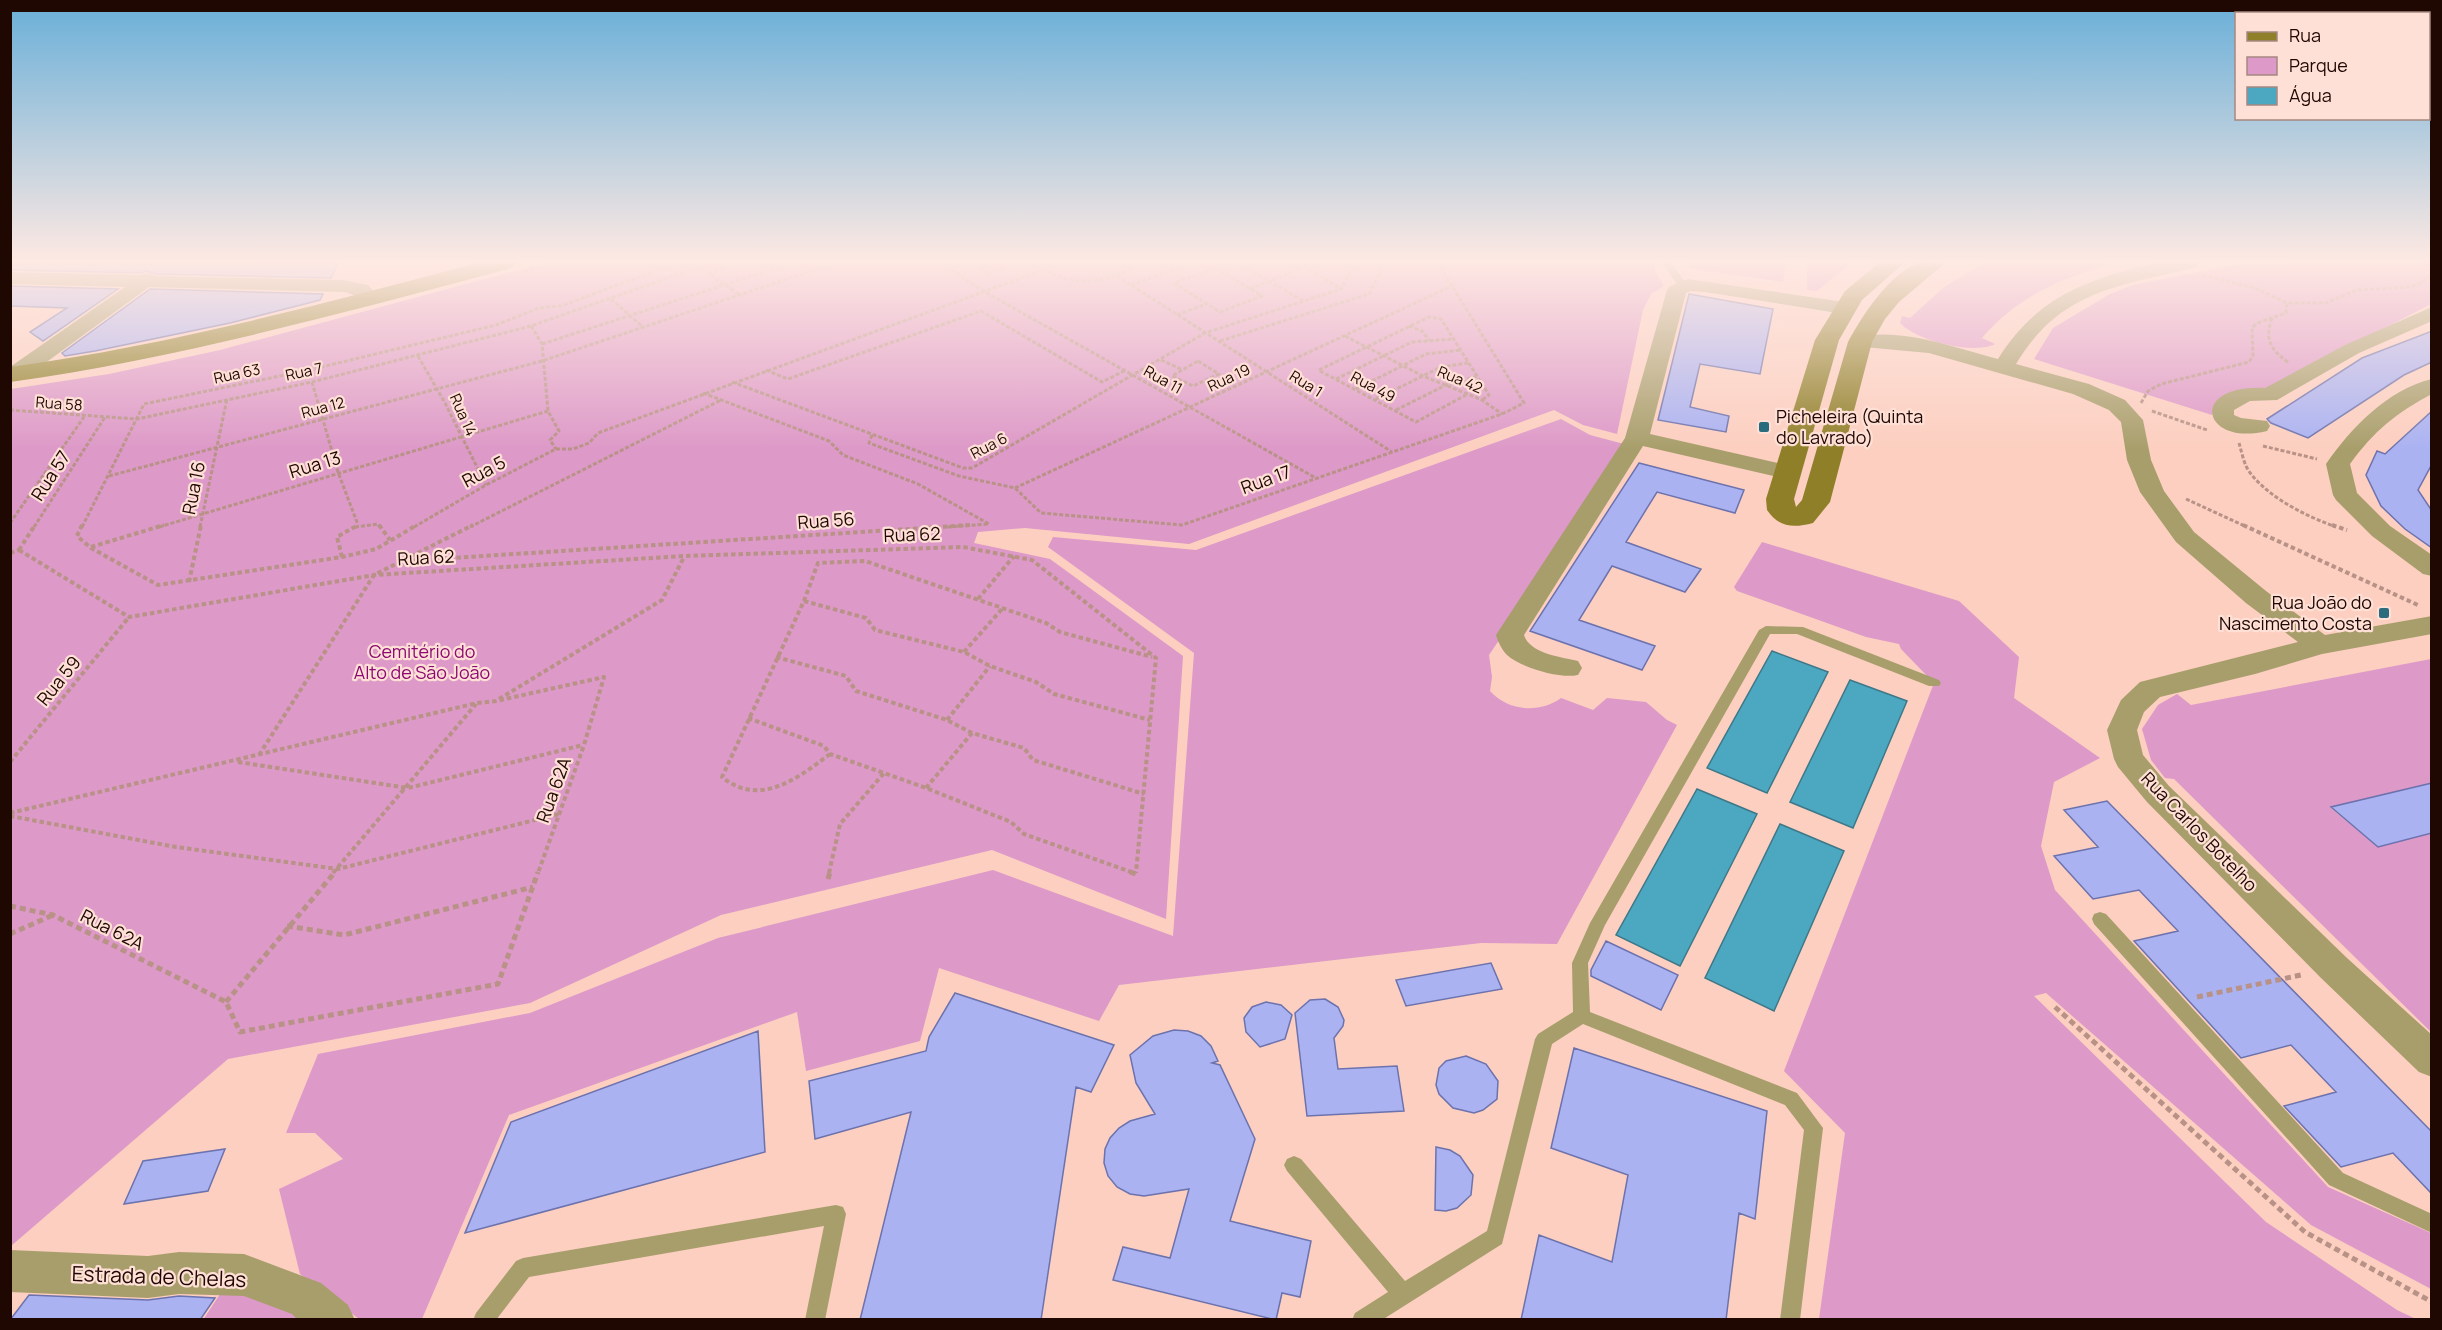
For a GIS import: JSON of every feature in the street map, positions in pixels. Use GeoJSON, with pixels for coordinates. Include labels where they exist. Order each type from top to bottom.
{"type":"FeatureCollection","features":[{"type":"Feature","properties":{"kind":"main road"},"geometry":{"type":"LineString","coordinates":[[12,375],[65,369],[187,344],[262,325]]}},
{"type":"Feature","properties":{"kind":"main road"},"geometry":{"type":"LineString","coordinates":[[1836,325],[1823,351],[1780,500],[1781,510],[1791,518],[1803,516],[1816,502],[1866,331],[1870,325]]}},
{"type":"Feature","properties":{"kind":"street"},"geometry":{"type":"LineString","coordinates":[[12,375],[82,325]]}},
{"type":"Feature","properties":{"kind":"street"},"geometry":{"type":"LineString","coordinates":[[1568,668],[1524,653],[1515,647],[1510,635],[1638,438],[1667,325]]}},
{"type":"Feature","properties":{"kind":"street"},"geometry":{"type":"LineString","coordinates":[[2010,357],[2035,325]]}},
{"type":"Feature","properties":{"kind":"street"},"geometry":{"type":"LineString","coordinates":[[2259,426],[2236,424],[2223,418],[2222,407],[2229,402],[2247,408],[2260,408],[2269,395],[2352,349],[2405,325]]}},
{"type":"Feature","properties":{"kind":"street"},"geometry":{"type":"LineString","coordinates":[[1866,331],[1893,342],[2010,357],[2109,400],[2123,409],[2134,425],[2139,460],[2152,492],[2185,537],[2256,597],[2320,645]]}},
{"type":"Feature","properties":{"kind":"street"},"geometry":{"type":"LineString","coordinates":[[2432,385],[2398,403],[2361,433],[2338,464],[2345,495],[2381,531],[2432,568]]}},
{"type":"Feature","properties":{"kind":"street"},"geometry":{"type":"LineString","coordinates":[[1638,438],[1787,472]]}},
{"type":"Feature","properties":{"kind":"street","name":"Rua Carlos Botelho"},"geometry":{"type":"LineString","coordinates":[[2426,616],[2255,664],[2150,689],[2131,707],[2122,730],[2129,759],[2158,794],[2334,968],[2432,1060]]}},
{"type":"Feature","properties":{"kind":"street","name":"Estrada de Chelas"},"geometry":{"type":"LineString","coordinates":[[10,1271],[148,1277],[179,1273],[244,1275],[306,1298],[333,1320]]}},
{"type":"Feature","properties":{"kind":"lane"},"geometry":{"type":"LineString","coordinates":[[1582,1016],[1580,963],[1598,923],[1766,630],[1798,630],[1934,683]]}},
{"type":"Feature","properties":{"kind":"lane"},"geometry":{"type":"LineString","coordinates":[[2100,919],[2336,1179],[2432,1224]]}},
{"type":"Feature","properties":{"kind":"lane"},"geometry":{"type":"LineString","coordinates":[[1362,1320],[1495,1237],[1544,1039],[1582,1016]]}},
{"type":"Feature","properties":{"kind":"lane"},"geometry":{"type":"LineString","coordinates":[[1582,1016],[1791,1099],[1814,1128],[1790,1320]]}},
{"type":"Feature","properties":{"kind":"lane"},"geometry":{"type":"LineString","coordinates":[[1294,1165],[1403,1294]]}},
{"type":"Feature","properties":{"kind":"lane"},"geometry":{"type":"LineString","coordinates":[[483,1320],[523,1268],[836,1214],[815,1320]]}},
{"type":"Feature","properties":{"kind":"path","name":"Rua 63"},"geometry":{"type":"LineString","coordinates":[[137,419],[144,404],[309,370],[496,325]]}},
{"type":"Feature","properties":{"kind":"path"},"geometry":{"type":"LineString","coordinates":[[542,344],[599,325]]}},
{"type":"Feature","properties":{"kind":"path","name":"Rua 12"},"geometry":{"type":"LineString","coordinates":[[109,476],[542,361],[649,325]]}},
{"type":"Feature","properties":{"kind":"path","name":"Rua 5"},"geometry":{"type":"LineString","coordinates":[[91,548],[158,585],[189,582],[376,549],[486,485],[556,449],[573,449],[588,443],[598,433],[703,392],[892,325]]}},
{"type":"Feature","properties":{"kind":"path"},"geometry":{"type":"LineString","coordinates":[[766,370],[788,379],[941,325]]}},
{"type":"Feature","properties":{"kind":"path"},"geometry":{"type":"LineString","coordinates":[[1005,325],[1102,382],[1125,370]]}},
{"type":"Feature","properties":{"kind":"path","name":"Rua 11"},"geometry":{"type":"LineString","coordinates":[[1044,325],[1315,477]]}},
{"type":"Feature","properties":{"kind":"path","name":"Rua 1"},"geometry":{"type":"LineString","coordinates":[[1193,325],[1392,452]]}},
{"type":"Feature","properties":{"kind":"path","name":"Rua 6"},"geometry":{"type":"LineString","coordinates":[[731,382],[963,468],[972,468],[1205,333],[1230,325]]}},
{"type":"Feature","properties":{"kind":"path"},"geometry":{"type":"LineString","coordinates":[[1219,341],[1270,325]]}},
{"type":"Feature","properties":{"kind":"path","name":"Rua 19"},"geometry":{"type":"LineString","coordinates":[[1015,488],[1368,325]]}},
{"type":"Feature","properties":{"kind":"path"},"geometry":{"type":"LineString","coordinates":[[1445,325],[1489,395],[1482,400]]}},
{"type":"Feature","properties":{"kind":"path","name":"Rua 17"},"geometry":{"type":"LineString","coordinates":[[1015,488],[1041,513],[1182,525],[1502,414],[1524,403],[1476,325]]}},
{"type":"Feature","properties":{"kind":"path"},"geometry":{"type":"LineString","coordinates":[[2123,409],[2139,406],[2148,391],[2161,384],[2249,362],[2253,356],[2252,328],[2255,325]]}},
{"type":"Feature","properties":{"kind":"path"},"geometry":{"type":"LineString","coordinates":[[2269,325],[2267,340],[2277,355],[2294,368],[2294,382]]}},
{"type":"Feature","properties":{"kind":"path"},"geometry":{"type":"LineString","coordinates":[[531,326],[542,344],[548,411],[559,431],[550,440],[556,449]]}},
{"type":"Feature","properties":{"kind":"path","name":"Rua 7"},"geometry":{"type":"LineString","coordinates":[[105,417],[137,419],[312,382],[531,326]]}},
{"type":"Feature","properties":{"kind":"path"},"geometry":{"type":"LineString","coordinates":[[1365,347],[1408,326],[1422,331],[1430,341]]}},
{"type":"Feature","properties":{"kind":"path","name":"Rua 42"},"geometry":{"type":"LineString","coordinates":[[1344,336],[1423,376],[1482,400],[1502,414]]}},
{"type":"Feature","properties":{"kind":"path"},"geometry":{"type":"LineString","coordinates":[[1335,379],[1412,342],[1454,339]]}},
{"type":"Feature","properties":{"kind":"path","name":"Rua 49"},"geometry":{"type":"LineString","coordinates":[[1365,347],[1319,370],[1416,422],[1466,395]]}},
{"type":"Feature","properties":{"kind":"path"},"geometry":{"type":"LineString","coordinates":[[1356,390],[1426,354],[1461,350]]}},
{"type":"Feature","properties":{"kind":"path","name":"Rua 14"},"geometry":{"type":"LineString","coordinates":[[418,356],[438,387],[459,435],[486,485]]}},
{"type":"Feature","properties":{"kind":"path"},"geometry":{"type":"LineString","coordinates":[[1160,359],[1183,369]]}},
{"type":"Feature","properties":{"kind":"path"},"geometry":{"type":"LineString","coordinates":[[1198,361],[1219,374],[1193,386],[1172,376],[1183,369],[1198,361]]}},
{"type":"Feature","properties":{"kind":"path"},"geometry":{"type":"LineString","coordinates":[[1375,400],[1441,367],[1469,363]]}},
{"type":"Feature","properties":{"kind":"path"},"geometry":{"type":"LineString","coordinates":[[1395,411],[1444,384],[1478,376]]}},
{"type":"Feature","properties":{"kind":"path"},"geometry":{"type":"LineString","coordinates":[[312,382],[338,472],[358,525]]}},
{"type":"Feature","properties":{"kind":"path","name":"Rua 56"},"geometry":{"type":"LineString","coordinates":[[404,561],[989,524],[918,484],[843,455],[829,441],[703,392]]}},
{"type":"Feature","properties":{"kind":"path","name":"Rua 16"},"geometry":{"type":"LineString","coordinates":[[189,582],[227,399]]}},
{"type":"Feature","properties":{"kind":"path","name":"Rua 56"},"geometry":{"type":"LineString","coordinates":[[374,574],[722,400]]}},
{"type":"Feature","properties":{"kind":"path","name":"Rua 58"},"geometry":{"type":"LineString","coordinates":[[10,410],[105,417]]}},
{"type":"Feature","properties":{"kind":"path","name":"Rua 13"},"geometry":{"type":"LineString","coordinates":[[91,548],[459,435],[548,411]]}},
{"type":"Feature","properties":{"kind":"path"},"geometry":{"type":"LineString","coordinates":[[10,523],[84,416]]}},
{"type":"Feature","properties":{"kind":"path","name":"Rua 57"},"geometry":{"type":"LineString","coordinates":[[19,550],[105,417]]}},
{"type":"Feature","properties":{"kind":"path"},"geometry":{"type":"LineString","coordinates":[[91,548],[77,536],[137,419]]}},
{"type":"Feature","properties":{"kind":"path"},"geometry":{"type":"LineString","coordinates":[[2236,424],[2237,439],[2250,472],[2277,495],[2304,512],[2335,527],[2381,531]]}},
{"type":"Feature","properties":{"kind":"path"},"geometry":{"type":"LineString","coordinates":[[872,435],[869,443],[959,476],[1015,488]]}},
{"type":"Feature","properties":{"kind":"path"},"geometry":{"type":"LineString","coordinates":[[2152,492],[2182,497],[2426,616]]}},
{"type":"Feature","properties":{"kind":"path"},"geometry":{"type":"LineString","coordinates":[[342,556],[337,537],[358,525],[378,524],[390,540]]}},
{"type":"Feature","properties":{"kind":"path","name":"Rua 62"},"geometry":{"type":"LineString","coordinates":[[129,617],[374,574],[684,556],[963,547],[1032,560],[1156,658]]}},
{"type":"Feature","properties":{"kind":"path"},"geometry":{"type":"LineString","coordinates":[[10,554],[19,550],[129,617]]}},
{"type":"Feature","properties":{"kind":"path"},"geometry":{"type":"LineString","coordinates":[[496,701],[663,600],[684,556]]}},
{"type":"Feature","properties":{"kind":"path"},"geometry":{"type":"LineString","coordinates":[[978,599],[1014,556]]}},
{"type":"Feature","properties":{"kind":"path"},"geometry":{"type":"LineString","coordinates":[[748,718],[824,746],[830,754],[926,788],[1011,822],[1024,834],[1136,874],[1156,658],[1060,632],[1046,623],[865,561],[818,563],[804,600],[776,657],[748,718],[722,777],[740,789],[771,789],[803,774],[830,754]]}},
{"type":"Feature","properties":{"kind":"path"},"geometry":{"type":"LineString","coordinates":[[259,755],[374,574]]}},
{"type":"Feature","properties":{"kind":"path"},"geometry":{"type":"LineString","coordinates":[[804,600],[866,618],[875,630],[964,652],[990,666],[1036,682],[1054,694],[1150,720]]}},
{"type":"Feature","properties":{"kind":"path"},"geometry":{"type":"LineString","coordinates":[[964,652],[1002,609]]}},
{"type":"Feature","properties":{"kind":"path","name":"Rua 59"},"geometry":{"type":"LineString","coordinates":[[11,761],[129,617]]}},
{"type":"Feature","properties":{"kind":"path"},"geometry":{"type":"LineString","coordinates":[[776,657],[846,676],[856,691],[947,720],[972,733],[1024,748],[1033,760],[1144,794]]}},
{"type":"Feature","properties":{"kind":"path"},"geometry":{"type":"LineString","coordinates":[[947,720],[990,666]]}},
{"type":"Feature","properties":{"kind":"path","name":"Rua 62A"},"geometry":{"type":"LineString","coordinates":[[10,815],[477,703],[496,701],[604,676],[584,745],[498,984],[240,1032],[226,1002],[53,915],[10,906]]}},
{"type":"Feature","properties":{"kind":"path"},"geometry":{"type":"LineString","coordinates":[[226,1002],[286,926],[408,788],[477,703]]}},
{"type":"Feature","properties":{"kind":"path"},"geometry":{"type":"LineString","coordinates":[[926,788],[972,733]]}},
{"type":"Feature","properties":{"kind":"path"},"geometry":{"type":"LineString","coordinates":[[235,761],[408,788],[584,745]]}},
{"type":"Feature","properties":{"kind":"path"},"geometry":{"type":"LineString","coordinates":[[828,879],[840,824],[884,773]]}},
{"type":"Feature","properties":{"kind":"path"},"geometry":{"type":"LineString","coordinates":[[10,815],[176,847],[338,869],[560,813]]}},
{"type":"Feature","properties":{"kind":"path"},"geometry":{"type":"LineString","coordinates":[[286,926],[344,935],[533,887]]}},
{"type":"Feature","properties":{"kind":"path"},"geometry":{"type":"LineString","coordinates":[[10,934],[53,915]]}},
{"type":"Feature","properties":{"kind":"path"},"geometry":{"type":"LineString","coordinates":[[2174,1001],[2334,968]]}},
{"type":"Feature","properties":{"kind":"path"},"geometry":{"type":"LineString","coordinates":[[2055,1007],[2305,1232],[2432,1302]]}},
{"type":"Feature","properties":{"kind":"green space","name":"Cemitério do Alto de São João"},"geometry":{"type":"Polygon","coordinates":[[[313,325],[1640,325],[1617,434],[1583,425],[1554,410],[1189,544],[1025,528],[978,532],[974,543],[1050,559],[1183,656],[1166,919],[992,850],[721,915],[530,1003],[228,1059],[11,1246],[11,389],[109,374],[220,350],[313,325]]]}},
{"type":"Feature","properties":{"kind":"green space"},"geometry":{"type":"Polygon","coordinates":[[[1902,325],[1994,325],[1982,338],[1995,344],[1986,347],[1960,347],[1932,340],[1908,330],[1902,325]]]}},
{"type":"Feature","properties":{"kind":"green space"},"geometry":{"type":"Polygon","coordinates":[[[2058,325],[2391,325],[2264,391],[2216,405],[2212,415],[2034,359],[2053,328],[2058,325]]]}},
{"type":"Feature","properties":{"kind":"green space"},"geometry":{"type":"Polygon","coordinates":[[[1561,419],[1590,435],[1624,444],[1585,513],[1489,655],[1492,677],[1490,691],[1506,703],[1524,708],[1543,706],[1561,698],[1593,710],[1607,698],[1646,702],[1667,720],[1677,725],[1557,944],[1481,943],[1119,985],[1099,1021],[939,968],[920,1041],[806,1071],[797,1012],[509,1115],[422,1319],[359,1319],[300,1274],[279,1189],[343,1159],[315,1133],[286,1133],[318,1054],[530,1013],[718,938],[993,870],[1173,936],[1194,653],[1048,547],[1053,537],[1196,550],[1561,419]]]}},
{"type":"Feature","properties":{"kind":"green space"},"geometry":{"type":"Polygon","coordinates":[[[1762,542],[1959,601],[2019,657],[2014,698],[2100,758],[2054,782],[2041,846],[2055,890],[2328,1187],[2431,1233],[2431,1289],[2311,1225],[2046,993],[2034,996],[2266,1222],[2397,1310],[2416,1319],[1819,1319],[1845,1133],[1784,1071],[1934,683],[1901,649],[1899,644],[1866,637],[1737,591],[1734,587],[1762,542]]]}},
{"type":"Feature","properties":{"kind":"green space"},"geometry":{"type":"Polygon","coordinates":[[[2431,659],[2431,783],[2331,808],[2378,847],[2431,833],[2431,1032],[2174,779],[2165,778],[2151,760],[2142,729],[2158,705],[2177,694],[2191,705],[2431,659]]]}},
{"type":"Feature","properties":{"kind":"green space"},"geometry":{"type":"Polygon","coordinates":[[[228,1282],[317,1320],[203,1320],[228,1282]]]}},
{"type":"Feature","properties":{"kind":"water"},"geometry":{"type":"Polygon","coordinates":[[[1772,651],[1828,672],[1767,793],[1707,768],[1772,651]]]}},
{"type":"Feature","properties":{"kind":"water"},"geometry":{"type":"Polygon","coordinates":[[[1850,680],[1907,701],[1853,828],[1790,802],[1850,680]]]}},
{"type":"Feature","properties":{"kind":"water"},"geometry":{"type":"Polygon","coordinates":[[[1697,789],[1757,814],[1680,966],[1616,935],[1697,789]]]}},
{"type":"Feature","properties":{"kind":"water"},"geometry":{"type":"Polygon","coordinates":[[[1780,824],[1844,851],[1774,1011],[1705,978],[1780,824]]]}},
{"type":"Feature","properties":{"kind":"building"},"geometry":{"type":"Polygon","coordinates":[[[41,325],[66,325],[43,341],[30,332],[41,325]]]}},
{"type":"Feature","properties":{"kind":"building"},"geometry":{"type":"Polygon","coordinates":[[[100,325],[220,325],[95,351],[65,356],[62,353],[100,325]]]}},
{"type":"Feature","properties":{"kind":"building"},"geometry":{"type":"Polygon","coordinates":[[[1681,325],[1770,325],[1760,374],[1700,364],[1690,407],[1729,416],[1726,432],[1658,420],[1681,325]]]}},
{"type":"Feature","properties":{"kind":"building"},"geometry":{"type":"Polygon","coordinates":[[[2432,331],[2432,362],[2404,375],[2308,438],[2271,423],[2267,419],[2362,358],[2432,331]]]}},
{"type":"Feature","properties":{"kind":"building"},"geometry":{"type":"Polygon","coordinates":[[[2432,411],[2432,464],[2418,490],[2432,511],[2432,548],[2405,529],[2381,506],[2366,475],[2377,451],[2385,454],[2432,411]]]}},
{"type":"Feature","properties":{"kind":"building"},"geometry":{"type":"Polygon","coordinates":[[[1639,463],[1744,490],[1735,513],[1657,492],[1626,542],[1701,569],[1685,592],[1612,566],[1579,620],[1655,646],[1642,670],[1530,631],[1639,463]]]}},
{"type":"Feature","properties":{"kind":"building"},"geometry":{"type":"Polygon","coordinates":[[[2432,783],[2432,833],[2378,847],[2331,807],[2432,783]]]}},
{"type":"Feature","properties":{"kind":"building"},"geometry":{"type":"Polygon","coordinates":[[[2107,801],[2432,1132],[2432,1194],[2393,1153],[2341,1167],[2284,1106],[2336,1092],[2291,1045],[2241,1058],[2134,941],[2178,931],[2139,890],[2093,899],[2054,856],[2098,847],[2064,810],[2107,801]]]}},
{"type":"Feature","properties":{"kind":"building"},"geometry":{"type":"Polygon","coordinates":[[[1606,941],[1678,975],[1661,1010],[1591,976],[1591,970],[1606,941]]]}},
{"type":"Feature","properties":{"kind":"building"},"geometry":{"type":"Polygon","coordinates":[[[1491,963],[1502,989],[1406,1006],[1396,980],[1491,963]]]}},
{"type":"Feature","properties":{"kind":"building"},"geometry":{"type":"Polygon","coordinates":[[[955,993],[1114,1045],[1091,1092],[1076,1087],[1041,1320],[860,1320],[911,1112],[815,1139],[809,1081],[926,1051],[929,1037],[955,993]]]}},
{"type":"Feature","properties":{"kind":"building"},"geometry":{"type":"Polygon","coordinates":[[[1325,999],[1338,1007],[1344,1020],[1343,1026],[1334,1038],[1338,1069],[1397,1066],[1404,1111],[1307,1116],[1295,1013],[1310,1000],[1325,999]]]}},
{"type":"Feature","properties":{"kind":"building"},"geometry":{"type":"Polygon","coordinates":[[[1266,1002],[1281,1005],[1292,1015],[1285,1039],[1260,1047],[1246,1032],[1244,1018],[1252,1007],[1266,1002]]]}},
{"type":"Feature","properties":{"kind":"building"},"geometry":{"type":"Polygon","coordinates":[[[1174,1030],[1188,1031],[1201,1036],[1211,1046],[1218,1061],[1212,1063],[1220,1065],[1255,1139],[1230,1221],[1311,1241],[1300,1297],[1282,1293],[1276,1320],[1113,1280],[1123,1247],[1170,1258],[1189,1189],[1144,1196],[1130,1194],[1117,1187],[1108,1176],[1104,1163],[1105,1149],[1110,1138],[1119,1128],[1130,1121],[1155,1114],[1136,1083],[1130,1055],[1153,1036],[1174,1030]]]}},
{"type":"Feature","properties":{"kind":"building"},"geometry":{"type":"Polygon","coordinates":[[[758,1031],[765,1152],[465,1233],[511,1122],[758,1031]]]}},
{"type":"Feature","properties":{"kind":"building"},"geometry":{"type":"Polygon","coordinates":[[[1574,1048],[1767,1111],[1755,1219],[1739,1213],[1726,1320],[1521,1320],[1539,1235],[1612,1262],[1628,1175],[1551,1148],[1574,1048]]]}},
{"type":"Feature","properties":{"kind":"building"},"geometry":{"type":"Polygon","coordinates":[[[1466,1056],[1486,1064],[1498,1081],[1497,1099],[1483,1110],[1474,1113],[1453,1108],[1439,1094],[1436,1085],[1439,1068],[1446,1061],[1466,1056]]]}},
{"type":"Feature","properties":{"kind":"building"},"geometry":{"type":"Polygon","coordinates":[[[1436,1147],[1450,1150],[1460,1156],[1473,1175],[1471,1195],[1457,1208],[1446,1211],[1435,1210],[1436,1147]]]}},
{"type":"Feature","properties":{"kind":"building"},"geometry":{"type":"Polygon","coordinates":[[[225,1149],[208,1191],[124,1204],[143,1161],[225,1149]]]}},
{"type":"Feature","properties":{"kind":"building"},"geometry":{"type":"Polygon","coordinates":[[[29,1295],[148,1300],[179,1296],[215,1298],[200,1320],[10,1320],[29,1295]]]}},
{"type":"Feature","properties":{"kind":"place","name":"Picheleira (Quinta do Lavrado)"},"geometry":{"type":"Point","coordinates":[1764,427]}},
{"type":"Feature","properties":{"kind":"place","name":"Rua João do Nascimento Costa"},"geometry":{"type":"Point","coordinates":[2384,613]}}]}
